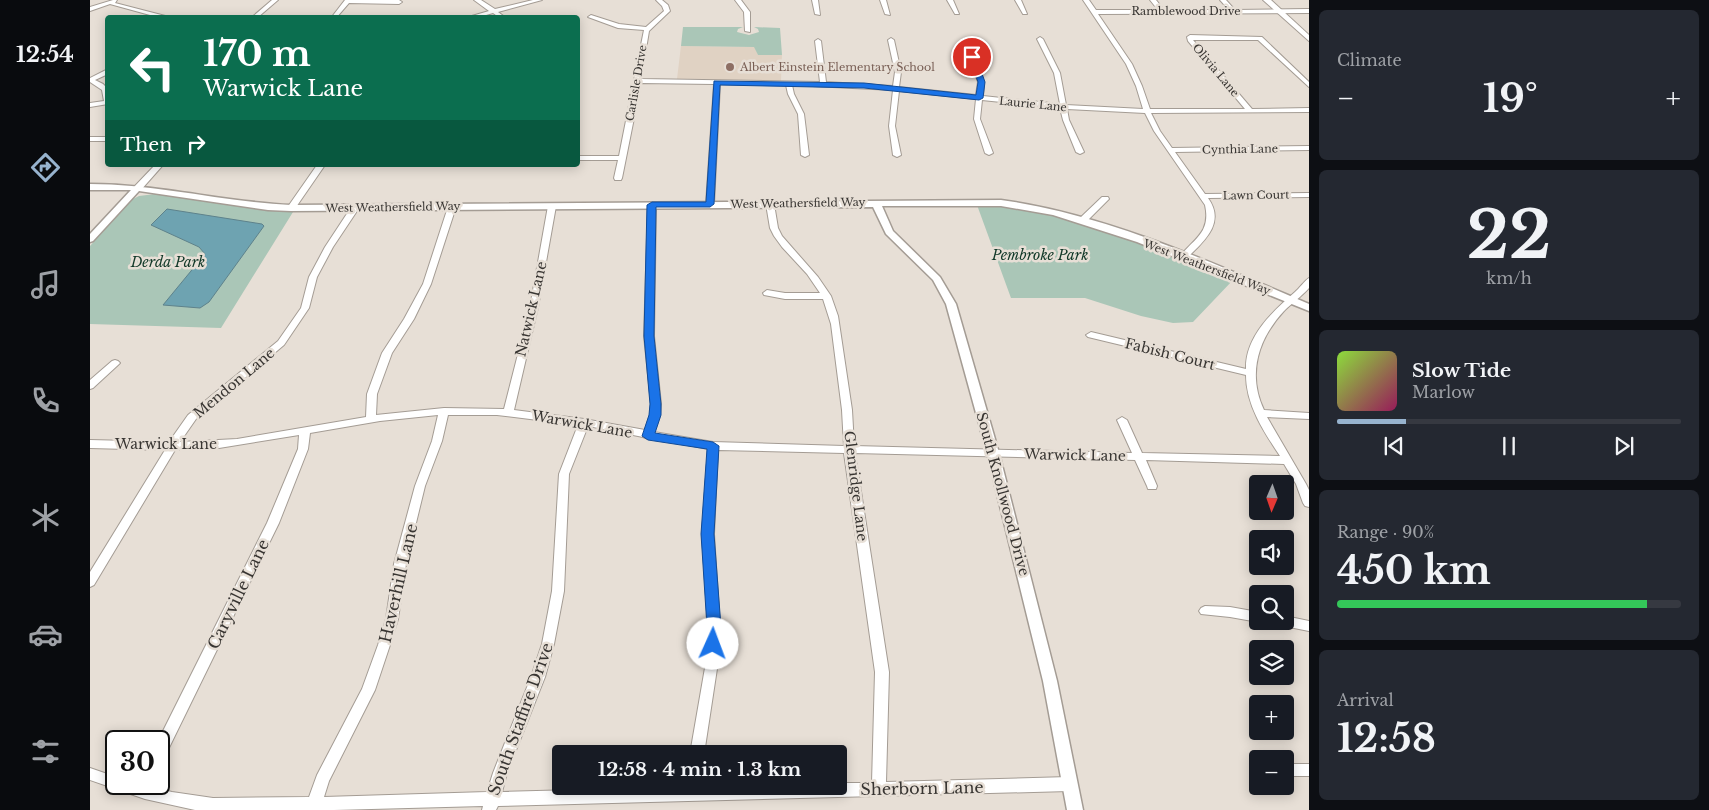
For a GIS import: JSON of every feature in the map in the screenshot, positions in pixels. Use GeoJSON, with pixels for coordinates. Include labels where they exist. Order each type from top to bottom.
{"type":"FeatureCollection","features":[{"type":"Feature","properties":{"kind":"main road"},"geometry":{"type":"LineString","coordinates":[[1267,0],[1309,38]]}},
{"type":"Feature","properties":{"kind":"main road"},"geometry":{"type":"LineString","coordinates":[[1276,0],[1309,30]]}},
{"type":"Feature","properties":{"kind":"street"},"geometry":{"type":"LineString","coordinates":[[90,8],[120,0]]}},
{"type":"Feature","properties":{"kind":"street"},"geometry":{"type":"LineString","coordinates":[[266,0],[274,0]]}},
{"type":"Feature","properties":{"kind":"street"},"geometry":{"type":"LineString","coordinates":[[256,15],[274,0]]}},
{"type":"Feature","properties":{"kind":"street"},"geometry":{"type":"LineString","coordinates":[[336,15],[348,0],[399,2]]}},
{"type":"Feature","properties":{"kind":"street"},"geometry":{"type":"LineString","coordinates":[[477,0],[499,15]]}},
{"type":"Feature","properties":{"kind":"street"},"geometry":{"type":"LineString","coordinates":[[478,15],[539,0]]}},
{"type":"Feature","properties":{"kind":"street","name":"Carlisle Drive"},"geometry":{"type":"LineString","coordinates":[[618,178],[644,51],[644,36],[647,29],[666,12],[666,6],[659,0]]}},
{"type":"Feature","properties":{"kind":"street"},"geometry":{"type":"LineString","coordinates":[[738,0],[747,12],[748,31]]}},
{"type":"Feature","properties":{"kind":"street"},"geometry":{"type":"LineString","coordinates":[[815,0],[818,14]]}},
{"type":"Feature","properties":{"kind":"street"},"geometry":{"type":"LineString","coordinates":[[883,0],[888,14]]}},
{"type":"Feature","properties":{"kind":"street"},"geometry":{"type":"LineString","coordinates":[[950,0],[957,13]]}},
{"type":"Feature","properties":{"kind":"street"},"geometry":{"type":"LineString","coordinates":[[1018,0],[1025,12]]}},
{"type":"Feature","properties":{"kind":"street"},"geometry":{"type":"LineString","coordinates":[[1086,0],[1132,69],[1147,112],[1170,150],[1204,196],[1212,214],[1210,227],[1204,237],[1184,256]]}},
{"type":"Feature","properties":{"kind":"street"},"geometry":{"type":"LineString","coordinates":[[1153,0],[1162,11]]}},
{"type":"Feature","properties":{"kind":"street"},"geometry":{"type":"LineString","coordinates":[[1223,0],[1233,11]]}},
{"type":"Feature","properties":{"kind":"street"},"geometry":{"type":"LineString","coordinates":[[111,3],[159,15]]}},
{"type":"Feature","properties":{"kind":"street","name":"Ramblewood Drive"},"geometry":{"type":"LineString","coordinates":[[1094,12],[1309,11]]}},
{"type":"Feature","properties":{"kind":"street"},"geometry":{"type":"LineString","coordinates":[[591,17],[618,26],[647,29]]}},
{"type":"Feature","properties":{"kind":"street","name":"Olivia Lane"},"geometry":{"type":"LineString","coordinates":[[1250,111],[1189,38],[1260,38],[1309,85]]}},
{"type":"Feature","properties":{"kind":"street"},"geometry":{"type":"LineString","coordinates":[[1040,39],[1057,73],[1068,128],[1080,152]]}},
{"type":"Feature","properties":{"kind":"street"},"geometry":{"type":"LineString","coordinates":[[891,40],[898,69],[892,126],[897,155]]}},
{"type":"Feature","properties":{"kind":"street"},"geometry":{"type":"LineString","coordinates":[[965,40],[981,78],[977,119],[989,153]]}},
{"type":"Feature","properties":{"kind":"street"},"geometry":{"type":"LineString","coordinates":[[818,41],[823,84]]}},
{"type":"Feature","properties":{"kind":"street"},"geometry":{"type":"LineString","coordinates":[[90,80],[105,72]]}},
{"type":"Feature","properties":{"kind":"street"},"geometry":{"type":"LineString","coordinates":[[90,80],[102,85],[105,89]]}},
{"type":"Feature","properties":{"kind":"street","name":"Laurie Lane"},"geometry":{"type":"LineString","coordinates":[[638,81],[823,84],[897,88],[1063,107],[1147,112],[1309,110]]}},
{"type":"Feature","properties":{"kind":"street"},"geometry":{"type":"LineString","coordinates":[[710,204],[717,82]]}},
{"type":"Feature","properties":{"kind":"street"},"geometry":{"type":"LineString","coordinates":[[789,84],[801,114],[805,155]]}},
{"type":"Feature","properties":{"kind":"street"},"geometry":{"type":"LineString","coordinates":[[90,105],[105,102]]}},
{"type":"Feature","properties":{"kind":"street"},"geometry":{"type":"LineString","coordinates":[[90,139],[105,139]]}},
{"type":"Feature","properties":{"kind":"street","name":"Cynthia Lane"},"geometry":{"type":"LineString","coordinates":[[1170,150],[1309,148]]}},
{"type":"Feature","properties":{"kind":"street"},"geometry":{"type":"LineString","coordinates":[[580,158],[622,158]]}},
{"type":"Feature","properties":{"kind":"street"},"geometry":{"type":"LineString","coordinates":[[90,239],[157,167]]}},
{"type":"Feature","properties":{"kind":"street"},"geometry":{"type":"LineString","coordinates":[[291,208],[319,167]]}},
{"type":"Feature","properties":{"kind":"street","name":"West Weathersfield Way"},"geometry":{"type":"LineString","coordinates":[[90,187],[137,189],[268,207],[291,208],[1001,202],[1043,209],[1083,220],[1184,256],[1309,308]]}},
{"type":"Feature","properties":{"kind":"street","name":"Lawn Court"},"geometry":{"type":"LineString","coordinates":[[1204,196],[1309,195]]}},
{"type":"Feature","properties":{"kind":"street"},"geometry":{"type":"LineString","coordinates":[[1083,220],[1105,199]]}},
{"type":"Feature","properties":{"kind":"street","name":"South Knollwood Drive"},"geometry":{"type":"LineString","coordinates":[[876,203],[881,218],[889,232],[937,279],[945,291],[957,324],[993,453],[1050,681],[1075,810]]}},
{"type":"Feature","properties":{"kind":"street","name":"Glenridge Lane"},"geometry":{"type":"LineString","coordinates":[[770,204],[774,230],[789,252],[805,267],[827,296],[836,324],[847,410],[849,450],[882,672],[879,789]]}},
{"type":"Feature","properties":{"kind":"street"},"geometry":{"type":"LineString","coordinates":[[648,436],[655,415],[656,404],[649,336],[652,205]]}},
{"type":"Feature","properties":{"kind":"street","name":"Natwick Lane"},"geometry":{"type":"LineString","coordinates":[[508,412],[534,307],[552,206]]}},
{"type":"Feature","properties":{"kind":"street"},"geometry":{"type":"LineString","coordinates":[[371,418],[372,394],[387,353],[409,319],[427,284],[452,207]]}},
{"type":"Feature","properties":{"kind":"street","name":"Mendon Lane"},"geometry":{"type":"LineString","coordinates":[[90,582],[172,446],[192,417],[280,343],[305,308],[313,277],[329,247],[355,208]]}},
{"type":"Feature","properties":{"kind":"street"},"geometry":{"type":"LineString","coordinates":[[1309,281],[1270,321],[1256,342],[1249,373],[1250,390],[1306,494],[1309,503]]}},
{"type":"Feature","properties":{"kind":"street"},"geometry":{"type":"LineString","coordinates":[[767,293],[786,296],[827,296]]}},
{"type":"Feature","properties":{"kind":"street","name":"Fabish Court"},"geometry":{"type":"LineString","coordinates":[[1091,335],[1249,373]]}},
{"type":"Feature","properties":{"kind":"street"},"geometry":{"type":"LineString","coordinates":[[90,386],[115,363]]}},
{"type":"Feature","properties":{"kind":"street","name":"Warwick Lane"},"geometry":{"type":"LineString","coordinates":[[90,444],[202,446],[306,431],[371,418],[444,411],[508,412],[584,422],[648,436],[713,446],[1286,460]]}},
{"type":"Feature","properties":{"kind":"street","name":"Haverhill Lane"},"geometry":{"type":"LineString","coordinates":[[314,804],[322,780],[368,690],[384,645],[392,619],[400,564],[420,486],[437,440],[444,411]]}},
{"type":"Feature","properties":{"kind":"street"},"geometry":{"type":"LineString","coordinates":[[1261,413],[1309,416]]}},
{"type":"Feature","properties":{"kind":"street"},"geometry":{"type":"LineString","coordinates":[[1122,420],[1152,486]]}},
{"type":"Feature","properties":{"kind":"street","name":"South Staffire Drive"},"geometry":{"type":"LineString","coordinates":[[490,805],[500,773],[538,677],[548,644],[558,591],[564,474],[584,422]]}},
{"type":"Feature","properties":{"kind":"street","name":"Caryville Lane"},"geometry":{"type":"LineString","coordinates":[[170,732],[273,523],[304,449],[306,431]]}},
{"type":"Feature","properties":{"kind":"street"},"geometry":{"type":"LineString","coordinates":[[698,745],[712,662],[714,627],[708,534],[713,446]]}},
{"type":"Feature","properties":{"kind":"street"},"geometry":{"type":"LineString","coordinates":[[1206,610],[1249,615]]}},
{"type":"Feature","properties":{"kind":"street"},"geometry":{"type":"LineString","coordinates":[[1294,623],[1309,626]]}},
{"type":"Feature","properties":{"kind":"street"},"geometry":{"type":"LineString","coordinates":[[1294,770],[1309,770]]}},
{"type":"Feature","properties":{"kind":"street","name":"Sherborn Lane"},"geometry":{"type":"LineString","coordinates":[[90,774],[105,779]]}},
{"type":"Feature","properties":{"kind":"street","name":"Sherborn Lane"},"geometry":{"type":"LineString","coordinates":[[847,789],[1069,784]]}},
{"type":"Feature","properties":{"kind":"street","name":"Sherborn Lane"},"geometry":{"type":"LineString","coordinates":[[160,795],[175,801],[206,805],[490,805],[624,795]]}},
{"type":"Feature","properties":{"kind":"shaded area","name":"Albert Einstein Elementary School"},"geometry":{"type":"Polygon","coordinates":[[[681,46],[755,47],[758,55],[782,55],[781,81],[677,79],[681,46]]]}},
{"type":"Feature","properties":{"kind":"green space"},"geometry":{"type":"Polygon","coordinates":[[[683,27],[743,27],[738,29],[737,32],[749,35],[759,32],[754,27],[780,28],[782,55],[758,55],[754,47],[681,46],[683,27]]]}},
{"type":"Feature","properties":{"kind":"green space","name":"Derda Park"},"geometry":{"type":"Polygon","coordinates":[[[155,194],[256,209],[293,212],[221,328],[90,324],[90,246],[131,200],[139,196],[155,194]]]}},
{"type":"Feature","properties":{"kind":"green space","name":"Pembroke Park"},"geometry":{"type":"Polygon","coordinates":[[[977,205],[1043,213],[1075,221],[1108,231],[1233,280],[1193,322],[1173,323],[1141,316],[1085,298],[1011,298],[977,205]]]}},
{"type":"Feature","properties":{"kind":"water"},"geometry":{"type":"Polygon","coordinates":[[[167,209],[262,224],[264,226],[209,302],[200,308],[163,305],[205,254],[199,247],[151,225],[167,209]]]}},
{"type":"Feature","properties":{"kind":"place","name":"Albert Einstein Elementary School"},"geometry":{"type":"Point","coordinates":[730,67]}},
{"type":"Feature","properties":{"kind":"route"},"geometry":{"type":"LineString","coordinates":[[713,644],[714,627],[708,534],[713,446],[648,436],[655,415],[656,404],[649,336],[652,205],[710,204],[717,82],[864,86],[979,98],[981,89],[980,75],[972,57]]}}]}
